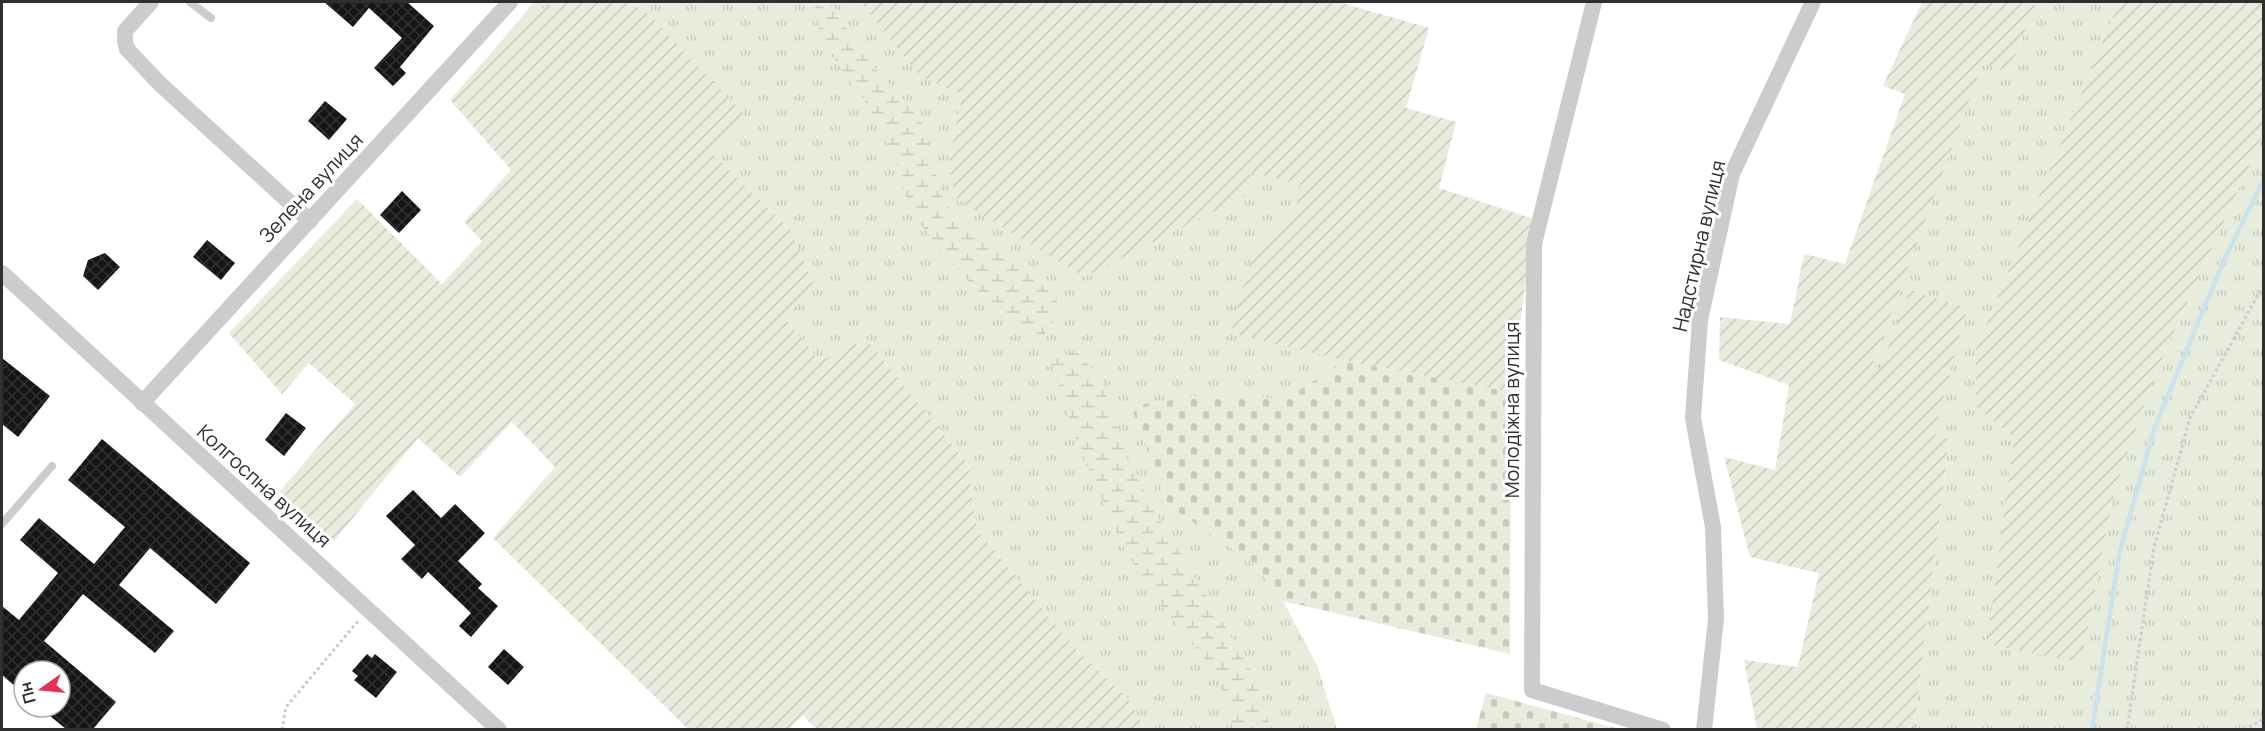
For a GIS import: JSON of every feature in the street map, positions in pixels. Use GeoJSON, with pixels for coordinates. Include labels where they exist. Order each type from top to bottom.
{"type":"FeatureCollection","features":[{"type":"Feature","properties":{"kind":"street"},"geometry":{"type":"LineString","coordinates":[[151,2],[125,31],[127,49],[159,83],[310,221]]}},
{"type":"Feature","properties":{"kind":"street","name":"Зелена вулиця"},"geometry":{"type":"LineString","coordinates":[[142,403],[510,2]]}},
{"type":"Feature","properties":{"kind":"street","name":"Молодіжна вулиця"},"geometry":{"type":"LineString","coordinates":[[1594,2],[1534,244],[1532,690],[1663,729]]}},
{"type":"Feature","properties":{"kind":"street","name":"Надстирна вулиця"},"geometry":{"type":"LineString","coordinates":[[1704,729],[1716,619],[1713,527],[1694,418],[1700,320],[1732,174],[1813,2]]}},
{"type":"Feature","properties":{"kind":"street","name":"Колгоспна вулиця"},"geometry":{"type":"LineString","coordinates":[[2,273],[499,729]]}},
{"type":"Feature","properties":{"kind":"lane"},"geometry":{"type":"LineString","coordinates":[[190,2],[211,18]]}},
{"type":"Feature","properties":{"kind":"lane"},"geometry":{"type":"LineString","coordinates":[[2,524],[52,466]]}},
{"type":"Feature","properties":{"kind":"path"},"geometry":{"type":"LineString","coordinates":[[2127,729],[2154,547],[2190,418],[2264,284]]}},
{"type":"Feature","properties":{"kind":"path"},"geometry":{"type":"LineString","coordinates":[[282,729],[286,707],[368,609]]}},
{"type":"Feature","properties":{"kind":"path"},"geometry":{"type":"LineString","coordinates":[[2244,729],[2264,719]]}},
{"type":"Feature","properties":{"kind":"green space"},"geometry":{"type":"Polygon","coordinates":[[[533,2],[556,2],[517,23],[533,2]]]}},
{"type":"Feature","properties":{"kind":"green space"},"geometry":{"type":"Polygon","coordinates":[[[556,2],[629,2],[647,13],[744,114],[712,153],[790,230],[814,285],[785,319],[820,361],[866,339],[968,464],[977,530],[1072,645],[1128,699],[1145,729],[817,730],[803,715],[789,729],[688,729],[493,538],[555,467],[512,422],[460,477],[418,438],[334,541],[279,492],[355,404],[309,363],[282,394],[229,333],[357,199],[442,284],[482,241],[464,222],[511,170],[450,100],[517,23],[556,2]]]}},
{"type":"Feature","properties":{"kind":"green space"},"geometry":{"type":"Polygon","coordinates":[[[629,2],[860,2],[920,75],[962,95],[948,166],[1251,172],[1301,184],[1297,209],[1251,258],[1232,332],[1347,361],[1284,399],[1212,394],[1131,406],[1168,505],[1252,562],[1283,601],[1317,665],[1337,729],[1145,729],[1128,699],[1072,645],[977,530],[968,464],[866,339],[820,361],[785,319],[790,230],[712,153],[647,13],[629,2]]]}},
{"type":"Feature","properties":{"kind":"green space"},"geometry":{"type":"Polygon","coordinates":[[[860,2],[1339,2],[1429,28],[1406,108],[1456,122],[1439,188],[1534,219],[1511,392],[1347,361],[1231,333],[1251,258],[1296,209],[1300,184],[1251,172],[1244,196],[1084,277],[957,199],[948,166],[962,95],[920,76],[860,2]]]}},
{"type":"Feature","properties":{"kind":"green space"},"geometry":{"type":"Polygon","coordinates":[[[1922,2],[2036,2],[2009,72],[1983,63],[1872,366],[1880,369],[1910,290],[1967,308],[1934,433],[1949,440],[1914,729],[1757,729],[1744,660],[1798,667],[1819,573],[1750,557],[1724,457],[1775,470],[1789,385],[1719,360],[1720,317],[1790,324],[1804,254],[1845,264],[1905,94],[1883,86],[1922,2]]]}},
{"type":"Feature","properties":{"kind":"green space"},"geometry":{"type":"Polygon","coordinates":[[[2036,2],[2119,2],[1976,349],[1976,406],[2014,437],[1988,643],[2081,662],[2115,489],[2156,372],[2263,135],[2263,729],[1914,729],[1949,441],[1933,434],[1967,308],[1880,369],[1872,366],[1983,62],[2009,72],[2036,2]]]}},
{"type":"Feature","properties":{"kind":"green space"},"geometry":{"type":"Polygon","coordinates":[[[2119,2],[2263,2],[2263,135],[2156,372],[2115,489],[2081,663],[1987,644],[2014,437],[1976,407],[1976,349],[2119,2]]]}},
{"type":"Feature","properties":{"kind":"green space"},"geometry":{"type":"Polygon","coordinates":[[[815,6],[834,7],[860,51],[921,119],[944,203],[1057,298],[1056,319],[1042,337],[1008,322],[948,260],[909,209],[894,153],[866,103],[821,41],[815,6]]]}},
{"type":"Feature","properties":{"kind":"green space"},"geometry":{"type":"Polygon","coordinates":[[[1077,351],[1101,380],[1130,464],[1155,512],[1246,660],[1265,707],[1270,729],[1233,729],[1218,676],[1152,594],[1120,541],[1075,437],[1051,359],[1077,351]]]}},
{"type":"Feature","properties":{"kind":"green space"},"geometry":{"type":"Polygon","coordinates":[[[1347,361],[1511,392],[1510,654],[1283,601],[1252,562],[1168,505],[1131,406],[1212,394],[1284,399],[1347,361]]]}},
{"type":"Feature","properties":{"kind":"green space"},"geometry":{"type":"Polygon","coordinates":[[[1486,693],[1619,729],[1476,729],[1486,693]]]}},
{"type":"Feature","properties":{"kind":"building"},"geometry":{"type":"Polygon","coordinates":[[[324,2],[407,2],[434,26],[400,67],[406,73],[393,86],[374,68],[402,38],[369,8],[353,27],[324,2]]]}},
{"type":"Feature","properties":{"kind":"building"},"geometry":{"type":"Polygon","coordinates":[[[325,101],[347,119],[329,140],[308,121],[325,101]]]}},
{"type":"Feature","properties":{"kind":"building"},"geometry":{"type":"Polygon","coordinates":[[[402,191],[421,210],[399,233],[380,215],[402,191]]]}},
{"type":"Feature","properties":{"kind":"building"},"geometry":{"type":"Polygon","coordinates":[[[207,240],[235,263],[221,280],[193,257],[207,240]]]}},
{"type":"Feature","properties":{"kind":"building"},"geometry":{"type":"Polygon","coordinates":[[[105,253],[120,267],[98,290],[83,276],[88,260],[105,253]]]}},
{"type":"Feature","properties":{"kind":"building"},"geometry":{"type":"Polygon","coordinates":[[[2,358],[50,396],[18,437],[2,424],[2,358]]]}},
{"type":"Feature","properties":{"kind":"building"},"geometry":{"type":"Polygon","coordinates":[[[286,413],[306,428],[284,456],[265,440],[286,413]]]}},
{"type":"Feature","properties":{"kind":"building"},"geometry":{"type":"Polygon","coordinates":[[[102,439],[250,563],[216,604],[150,548],[119,585],[174,631],[155,653],[83,594],[44,641],[65,659],[12,659],[12,684],[2,675],[2,606],[19,620],[58,573],[20,540],[39,518],[94,564],[125,527],[68,480],[102,439]]]}},
{"type":"Feature","properties":{"kind":"building"},"geometry":{"type":"Polygon","coordinates":[[[413,490],[441,518],[455,504],[485,533],[458,561],[482,584],[478,588],[498,606],[471,637],[459,626],[471,613],[428,572],[422,579],[401,559],[415,545],[386,516],[413,490]]]}},
{"type":"Feature","properties":{"kind":"building"},"geometry":{"type":"Polygon","coordinates":[[[504,649],[524,667],[508,685],[488,667],[504,649]]]}},
{"type":"Feature","properties":{"kind":"building"},"geometry":{"type":"Polygon","coordinates":[[[367,654],[372,658],[375,654],[397,672],[376,698],[354,680],[358,676],[352,671],[367,654]]]}},
{"type":"Feature","properties":{"kind":"building"},"geometry":{"type":"Polygon","coordinates":[[[72,665],[116,702],[93,729],[66,729],[54,719],[72,719],[72,665]]]}},
{"type":"Feature","properties":{"kind":"waterway"},"geometry":{"type":"LineString","coordinates":[[2092,730],[2119,555],[2154,429],[2224,260],[2264,179]]}}]}
